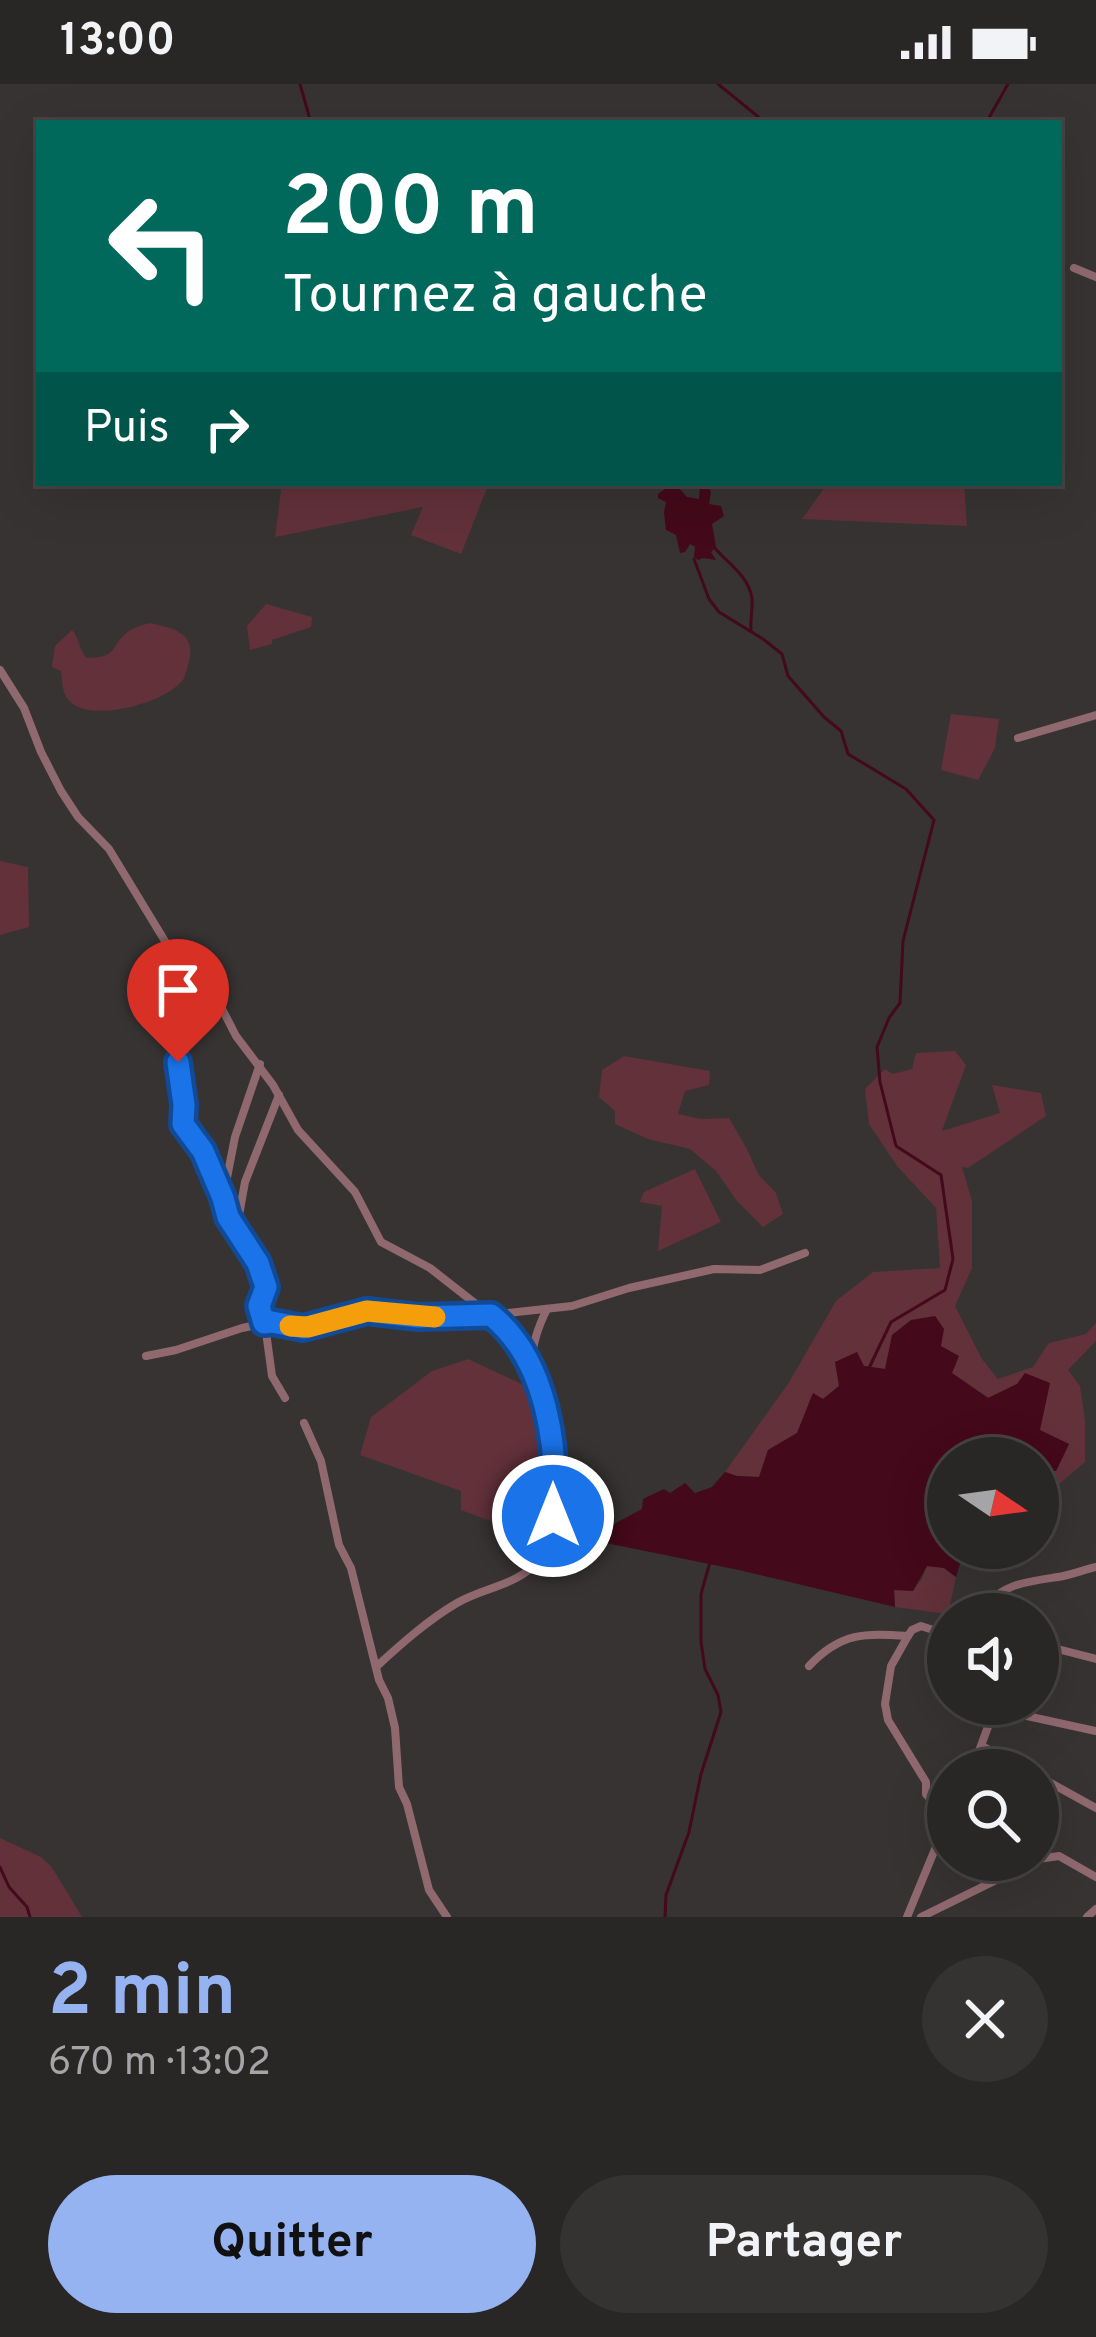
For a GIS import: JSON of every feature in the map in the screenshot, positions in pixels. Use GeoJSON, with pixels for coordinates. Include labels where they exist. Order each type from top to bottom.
{"type":"FeatureCollection","features":[{"type":"Feature","properties":{"kind":"street"},"geometry":{"type":"LineString","coordinates":[[1074,268],[1096,277]]}},
{"type":"Feature","properties":{"kind":"street"},"geometry":{"type":"LineString","coordinates":[[0,670],[24,708],[70,805],[109,849],[188,979],[218,1001],[298,1130],[355,1192],[381,1242],[430,1268],[491,1315],[513,1335],[531,1368],[544,1405],[554,1463],[553,1516],[544,1553],[537,1564],[509,1583],[454,1605],[376,1666]]}},
{"type":"Feature","properties":{"kind":"street"},"geometry":{"type":"LineString","coordinates":[[1018,738],[1096,715]]}},
{"type":"Feature","properties":{"kind":"street"},"geometry":{"type":"LineString","coordinates":[[178,1062],[183,1124],[203,1151],[228,1217],[265,1282],[259,1306],[272,1376],[285,1398]]}},
{"type":"Feature","properties":{"kind":"street"},"geometry":{"type":"LineString","coordinates":[[223,1198],[235,1137],[260,1064]]}},
{"type":"Feature","properties":{"kind":"street"},"geometry":{"type":"LineString","coordinates":[[236,1227],[245,1182],[279,1095]]}},
{"type":"Feature","properties":{"kind":"street"},"geometry":{"type":"LineString","coordinates":[[146,1356],[272,1322],[303,1328],[367,1311],[418,1317],[572,1306],[714,1269],[760,1270],[805,1253]]}},
{"type":"Feature","properties":{"kind":"street"},"geometry":{"type":"LineString","coordinates":[[531,1368],[547,1309]]}},
{"type":"Feature","properties":{"kind":"street"},"geometry":{"type":"LineString","coordinates":[[304,1423],[321,1461],[339,1545],[351,1568],[388,1698],[399,1787],[429,1890],[447,1917]]}},
{"type":"Feature","properties":{"kind":"street"},"geometry":{"type":"LineString","coordinates":[[1002,1593],[1036,1578],[1096,1568]]}},
{"type":"Feature","properties":{"kind":"street"},"geometry":{"type":"LineString","coordinates":[[926,1794],[926,1782],[888,1720],[885,1704],[891,1666],[912,1630],[927,1628]]}},
{"type":"Feature","properties":{"kind":"street"},"geometry":{"type":"LineString","coordinates":[[809,1666],[837,1642],[854,1635],[908,1636]]}},
{"type":"Feature","properties":{"kind":"street"},"geometry":{"type":"LineString","coordinates":[[1059,1650],[1096,1658]]}},
{"type":"Feature","properties":{"kind":"street"},"geometry":{"type":"LineString","coordinates":[[1059,1722],[1096,1731]]}},
{"type":"Feature","properties":{"kind":"street"},"geometry":{"type":"LineString","coordinates":[[981,1749],[989,1725]]}},
{"type":"Feature","properties":{"kind":"street"},"geometry":{"type":"LineString","coordinates":[[982,1746],[988,1749]]}},
{"type":"Feature","properties":{"kind":"street"},"geometry":{"type":"LineString","coordinates":[[1059,1788],[1096,1808]]}},
{"type":"Feature","properties":{"kind":"street"},"geometry":{"type":"LineString","coordinates":[[1059,1856],[1096,1876]]}},
{"type":"Feature","properties":{"kind":"street"},"geometry":{"type":"LineString","coordinates":[[907,1917],[927,1869]]}},
{"type":"Feature","properties":{"kind":"street"},"geometry":{"type":"LineString","coordinates":[[922,1917],[992,1881]]}},
{"type":"Feature","properties":{"kind":"street"},"geometry":{"type":"LineString","coordinates":[[1088,1917],[1096,1910]]}},
{"type":"Feature","properties":{"kind":"shaded area"},"geometry":{"type":"Polygon","coordinates":[[[282,486],[488,486],[461,554],[411,535],[423,507],[275,537],[282,486]]]}},
{"type":"Feature","properties":{"kind":"shaded area"},"geometry":{"type":"Polygon","coordinates":[[[677,486],[687,497],[699,499],[700,486],[708,486],[709,504],[721,506],[724,516],[712,524],[716,547],[711,552],[716,560],[698,560],[690,544],[680,553],[676,535],[666,530],[666,502],[658,494],[677,486]]]}},
{"type":"Feature","properties":{"kind":"shaded area"},"geometry":{"type":"Polygon","coordinates":[[[826,486],[964,486],[967,526],[802,519],[826,486]]]}},
{"type":"Feature","properties":{"kind":"shaded area"},"geometry":{"type":"Polygon","coordinates":[[[266,604],[312,617],[311,627],[250,650],[247,626],[266,604]]]}},
{"type":"Feature","properties":{"kind":"shaded area"},"geometry":{"type":"Polygon","coordinates":[[[149,623],[177,631],[188,641],[190,657],[180,683],[155,699],[122,709],[89,710],[67,698],[61,671],[52,667],[55,646],[72,630],[87,658],[98,657],[110,653],[129,631],[149,623]]]}},
{"type":"Feature","properties":{"kind":"shaded area"},"geometry":{"type":"Polygon","coordinates":[[[951,714],[999,719],[995,748],[978,780],[941,770],[951,714]]]}},
{"type":"Feature","properties":{"kind":"shaded area"},"geometry":{"type":"Polygon","coordinates":[[[0,861],[28,867],[29,927],[0,935],[0,861]]]}},
{"type":"Feature","properties":{"kind":"shaded area"},"geometry":{"type":"Polygon","coordinates":[[[955,1051],[966,1065],[942,1131],[1000,1113],[992,1085],[1041,1093],[1046,1116],[968,1168],[962,1167],[972,1201],[972,1268],[955,1306],[982,1359],[998,1379],[1033,1367],[1049,1343],[1086,1334],[1096,1323],[1096,1341],[1068,1370],[1080,1386],[1085,1462],[1059,1484],[1059,1465],[1069,1444],[1039,1431],[1041,1416],[1017,1384],[989,1398],[951,1373],[956,1364],[864,1366],[823,1399],[813,1394],[797,1433],[768,1450],[759,1477],[725,1472],[788,1384],[836,1301],[873,1272],[940,1268],[936,1208],[897,1166],[869,1124],[865,1089],[885,1069],[893,1074],[912,1069],[916,1053],[955,1051]]]}},
{"type":"Feature","properties":{"kind":"shaded area"},"geometry":{"type":"Polygon","coordinates":[[[624,1056],[710,1071],[709,1085],[685,1091],[678,1114],[729,1118],[758,1174],[776,1193],[783,1214],[763,1227],[716,1171],[690,1149],[648,1139],[615,1124],[615,1111],[599,1097],[602,1070],[624,1056]]]}},
{"type":"Feature","properties":{"kind":"shaded area"},"geometry":{"type":"Polygon","coordinates":[[[695,1169],[721,1222],[658,1251],[662,1206],[640,1202],[644,1192],[695,1169]]]}},
{"type":"Feature","properties":{"kind":"shaded area"},"geometry":{"type":"Polygon","coordinates":[[[935,1316],[944,1329],[941,1346],[959,1356],[952,1373],[988,1398],[1017,1384],[1025,1373],[1050,1383],[1040,1430],[1054,1437],[927,1437],[927,1566],[913,1591],[894,1590],[895,1607],[586,1539],[642,1509],[643,1499],[664,1489],[670,1493],[685,1483],[695,1493],[712,1487],[725,1472],[759,1477],[768,1450],[797,1433],[813,1393],[823,1399],[839,1386],[835,1362],[857,1352],[864,1366],[885,1369],[892,1335],[911,1320],[935,1316]]]}},
{"type":"Feature","properties":{"kind":"shaded area"},"geometry":{"type":"Polygon","coordinates":[[[468,1359],[539,1392],[554,1463],[547,1542],[461,1510],[461,1491],[360,1455],[371,1417],[432,1371],[468,1359]]]}},
{"type":"Feature","properties":{"kind":"shaded area"},"geometry":{"type":"Polygon","coordinates":[[[1059,1439],[1069,1444],[1059,1465],[1059,1439]]]}},
{"type":"Feature","properties":{"kind":"shaded area"},"geometry":{"type":"Polygon","coordinates":[[[927,1566],[945,1569],[956,1577],[953,1593],[927,1593],[927,1611],[895,1607],[894,1590],[913,1590],[927,1566]]]}},
{"type":"Feature","properties":{"kind":"shaded area"},"geometry":{"type":"Polygon","coordinates":[[[0,1838],[51,1866],[82,1917],[0,1917],[0,1838]]]}},
{"type":"Feature","properties":{"kind":"waterway"},"geometry":{"type":"LineString","coordinates":[[300,84],[310,120]]}},
{"type":"Feature","properties":{"kind":"waterway"},"geometry":{"type":"LineString","coordinates":[[718,84],[762,120]]}},
{"type":"Feature","properties":{"kind":"waterway"},"geometry":{"type":"LineString","coordinates":[[988,120],[1008,84]]}},
{"type":"Feature","properties":{"kind":"waterway"},"geometry":{"type":"LineString","coordinates":[[714,547],[750,590],[751,630]]}},
{"type":"Feature","properties":{"kind":"waterway"},"geometry":{"type":"LineString","coordinates":[[694,559],[719,612],[782,654],[788,676],[841,731],[848,754],[906,789],[934,820],[903,941],[900,1003],[877,1047],[880,1082],[896,1146],[941,1175],[953,1259],[945,1290],[891,1322],[869,1368]]}},
{"type":"Feature","properties":{"kind":"waterway"},"geometry":{"type":"LineString","coordinates":[[665,1917],[666,1895],[689,1832],[721,1712],[701,1642],[701,1594],[710,1562]]}},
{"type":"Feature","properties":{"kind":"waterway"},"geometry":{"type":"LineString","coordinates":[[0,1867],[30,1917]]}},
{"type":"Feature","properties":{"kind":"slow traffic"},"geometry":{"type":"LineString","coordinates":[[290,1326],[303,1328],[367,1311],[435,1317]]}},
{"type":"Feature","properties":{"kind":"route"},"geometry":{"type":"LineString","coordinates":[[178,1062],[183,1124],[203,1151],[228,1217],[258,1263],[266,1287],[259,1306],[264,1323],[303,1328],[367,1311],[418,1317],[491,1315],[523,1350],[544,1405],[554,1463],[553,1516]]}}]}
